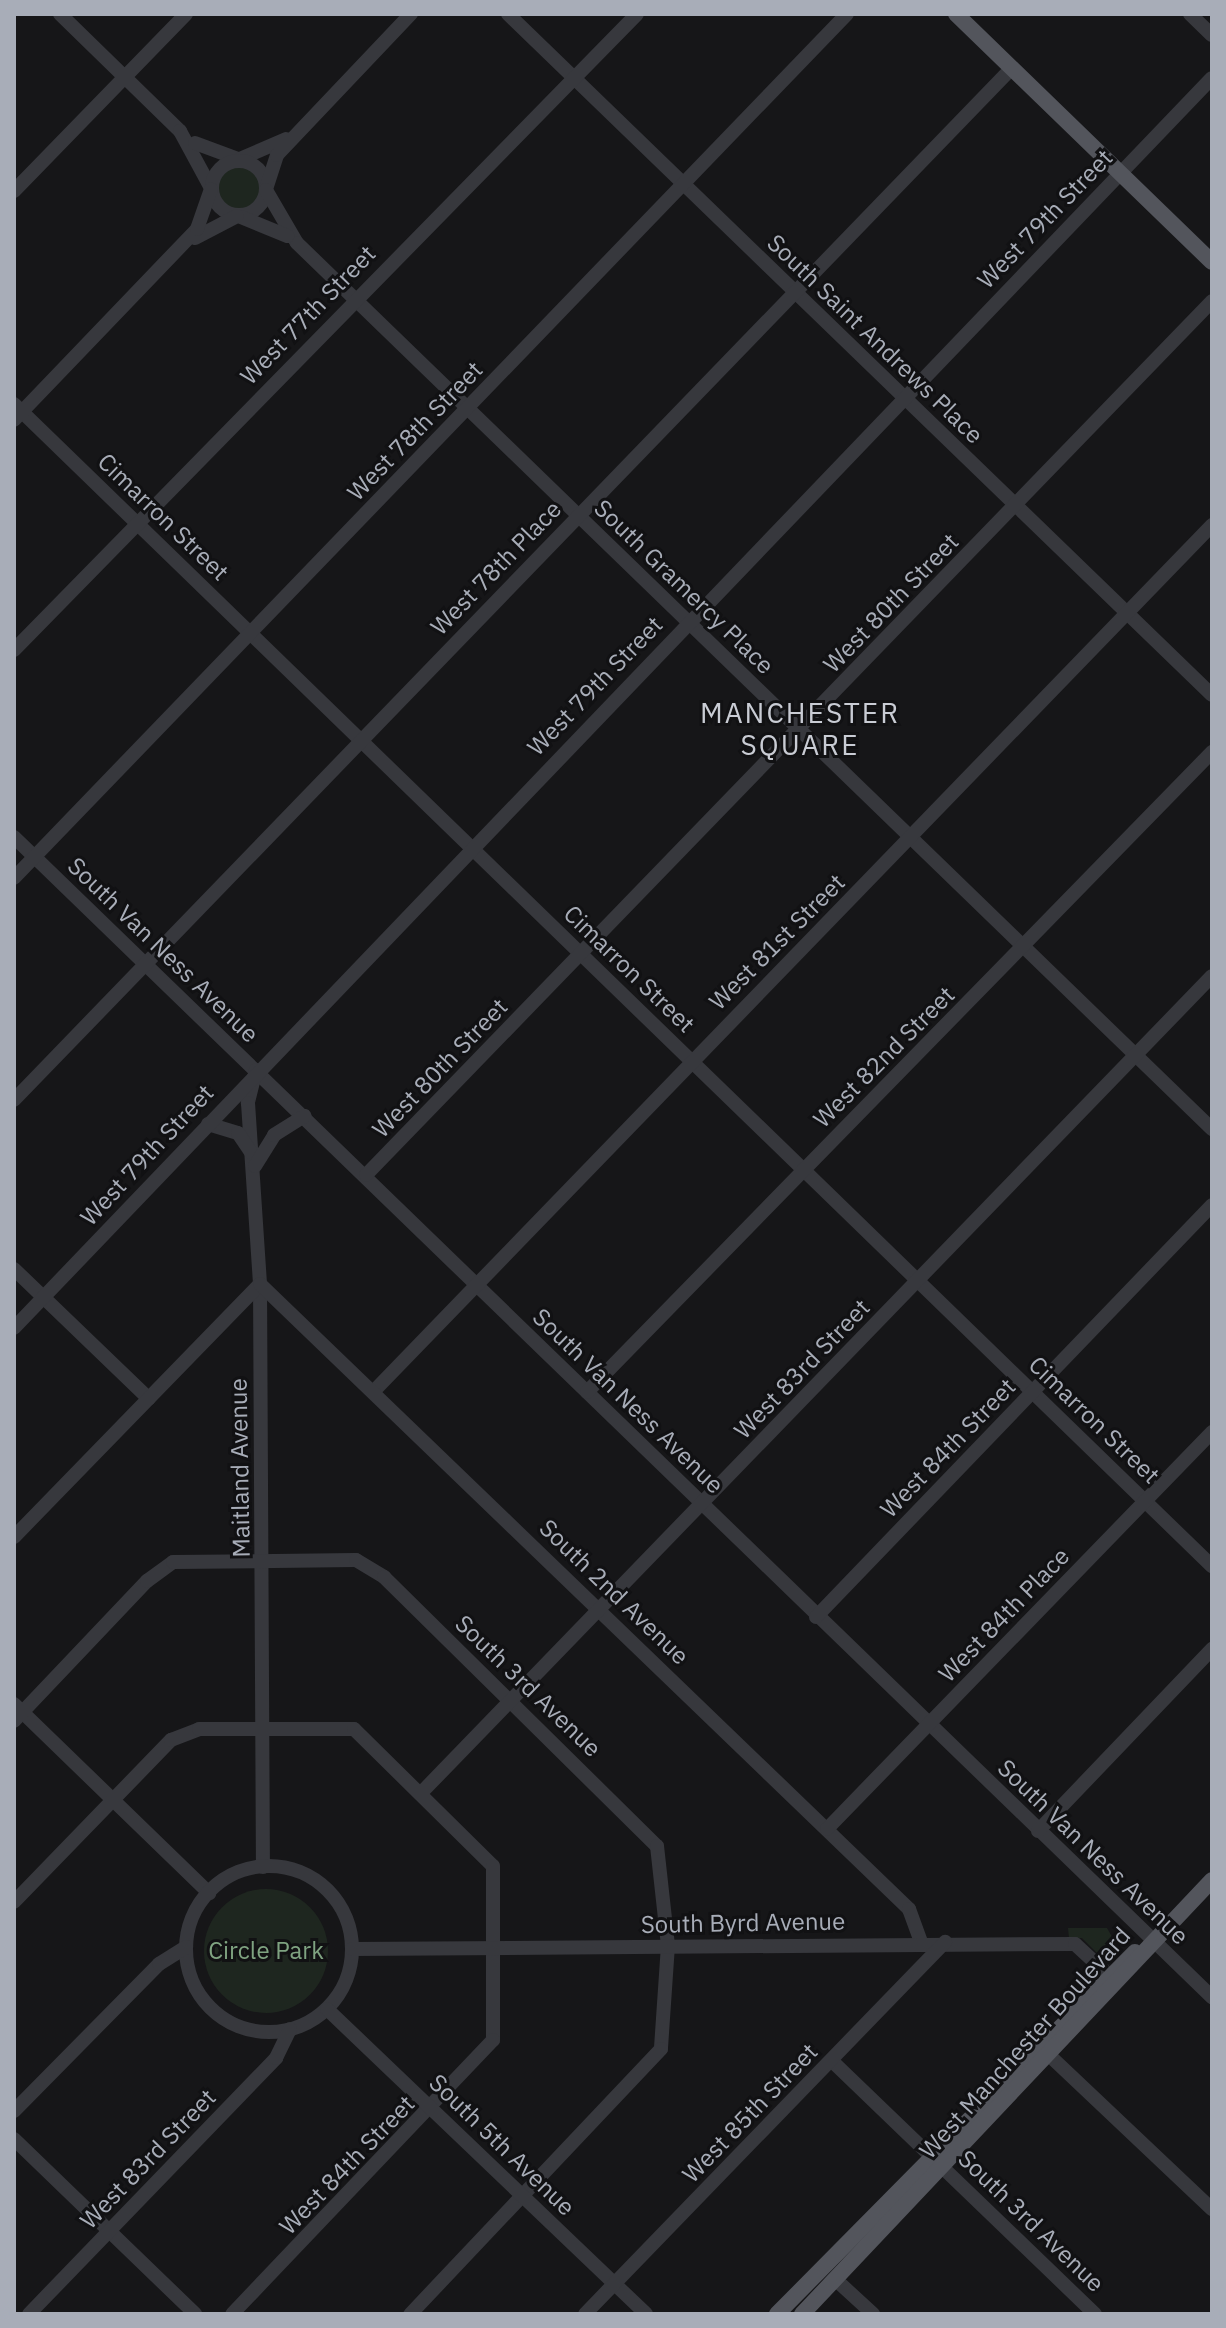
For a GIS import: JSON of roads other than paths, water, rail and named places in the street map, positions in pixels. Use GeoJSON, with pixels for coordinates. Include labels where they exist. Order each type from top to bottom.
{"type":"FeatureCollection","features":[{"type":"Feature","properties":{"kind":"main road"},"geometry":{"type":"LineString","coordinates":[[956,14],[1212,262]]}},
{"type":"Feature","properties":{"kind":"main road","name":"West Manchester Boulevard"},"geometry":{"type":"LineString","coordinates":[[777,2314],[1212,1880]]}},
{"type":"Feature","properties":{"kind":"main road","name":"West Manchester Boulevard"},"geometry":{"type":"LineString","coordinates":[[802,2314],[1050,2056],[1113,1979]]}},
{"type":"Feature","properties":{"kind":"street"},"geometry":{"type":"LineString","coordinates":[[60,14],[180,131],[205,151],[239,159],[260,170],[266,190]]}},
{"type":"Feature","properties":{"kind":"street"},"geometry":{"type":"LineString","coordinates":[[14,191],[186,14]]}},
{"type":"Feature","properties":{"kind":"street"},"geometry":{"type":"LineString","coordinates":[[176,253],[238,216],[258,208],[277,155],[411,14]]}},
{"type":"Feature","properties":{"kind":"street","name":"South Saint Andrews Place"},"geometry":{"type":"LineString","coordinates":[[508,14],[1212,695]]}},
{"type":"Feature","properties":{"kind":"street","name":"West 77th Street"},"geometry":{"type":"LineString","coordinates":[[14,650],[354,298],[637,14]]}},
{"type":"Feature","properties":{"kind":"street","name":"West 78th Street"},"geometry":{"type":"LineString","coordinates":[[14,878],[847,14]]}},
{"type":"Feature","properties":{"kind":"street"},"geometry":{"type":"LineString","coordinates":[[1190,14],[1212,35]]}},
{"type":"Feature","properties":{"kind":"street","name":"West 78th Place"},"geometry":{"type":"LineString","coordinates":[[14,1100],[1012,68]]}},
{"type":"Feature","properties":{"kind":"street","name":"West 79th Street"},"geometry":{"type":"LineString","coordinates":[[14,1328],[208,1124],[256,1069],[1212,78]]}},
{"type":"Feature","properties":{"kind":"street"},"geometry":{"type":"LineString","coordinates":[[180,131],[219,207],[238,216]]}},
{"type":"Feature","properties":{"kind":"street"},"geometry":{"type":"LineString","coordinates":[[17,412],[176,253],[209,208],[211,189],[218,170],[297,134]]}},
{"type":"Feature","properties":{"kind":"street","name":"South Gramercy Place"},"geometry":{"type":"LineString","coordinates":[[266,190],[297,243],[1212,1129]]}},
{"type":"Feature","properties":{"kind":"street","name":"South Gramercy Place"},"geometry":{"type":"LineString","coordinates":[[238,216],[297,243]]}},
{"type":"Feature","properties":{"kind":"street","name":"West 80th Street"},"geometry":{"type":"LineString","coordinates":[[366,1175],[1212,301]]}},
{"type":"Feature","properties":{"kind":"street","name":"Cimarron Street"},"geometry":{"type":"LineString","coordinates":[[17,412],[251,632],[1212,1566]]}},
{"type":"Feature","properties":{"kind":"street","name":"West 81st Street"},"geometry":{"type":"LineString","coordinates":[[374,1391],[1212,525]]}},
{"type":"Feature","properties":{"kind":"street","name":"West 82nd Street"},"geometry":{"type":"LineString","coordinates":[[587,1392],[1212,752]]}},
{"type":"Feature","properties":{"kind":"street","name":"South Van Ness Avenue"},"geometry":{"type":"LineString","coordinates":[[14,837],[366,1175],[816,1617],[1212,1997]]}},
{"type":"Feature","properties":{"kind":"street","name":"West 83rd Street"},"geometry":{"type":"LineString","coordinates":[[423,1791],[1212,976]]}},
{"type":"Feature","properties":{"kind":"street","name":"Maitland Avenue"},"geometry":{"type":"LineString","coordinates":[[256,1069],[248,1103],[260,1284],[263,1867]]}},
{"type":"Feature","properties":{"kind":"street"},"geometry":{"type":"LineString","coordinates":[[208,1124],[238,1133],[253,1163],[269,1140],[304,1116]]}},
{"type":"Feature","properties":{"kind":"street","name":"West 84th Street"},"geometry":{"type":"LineString","coordinates":[[816,1617],[1212,1205]]}},
{"type":"Feature","properties":{"kind":"street"},"geometry":{"type":"LineString","coordinates":[[14,1269],[149,1399]]}},
{"type":"Feature","properties":{"kind":"street"},"geometry":{"type":"LineString","coordinates":[[14,1537],[260,1284]]}},
{"type":"Feature","properties":{"kind":"street","name":"South 2nd Avenue"},"geometry":{"type":"LineString","coordinates":[[260,1284],[909,1909],[921,1942]]}},
{"type":"Feature","properties":{"kind":"street","name":"West 84th Place"},"geometry":{"type":"LineString","coordinates":[[827,1829],[1212,1432]]}},
{"type":"Feature","properties":{"kind":"street"},"geometry":{"type":"LineString","coordinates":[[209,1893],[17,1712],[165,1566],[263,1557]]}},
{"type":"Feature","properties":{"kind":"street","name":"South 3rd Avenue"},"geometry":{"type":"LineString","coordinates":[[263,1557],[344,1558],[375,1570],[511,1700],[657,1846],[668,1945]]}},
{"type":"Feature","properties":{"kind":"street"},"geometry":{"type":"LineString","coordinates":[[1038,1831],[1212,1649]]}},
{"type":"Feature","properties":{"kind":"street"},"geometry":{"type":"LineString","coordinates":[[14,1902],[112,1799],[185,1732],[264,1726]]}},
{"type":"Feature","properties":{"kind":"street","name":"West 84th Street"},"geometry":{"type":"LineString","coordinates":[[232,2314],[433,2108],[493,2040],[498,1949],[493,1866],[423,1791],[354,1729],[264,1726]]}},
{"type":"Feature","properties":{"kind":"street"},"geometry":{"type":"LineString","coordinates":[[14,2111],[159,1964],[186,1947],[209,1893],[263,1867],[297,1871],[326,1889],[345,1916],[352,1949],[341,1990],[327,2009],[290,2029],[252,2031],[218,2015],[194,1985],[186,1947]]}},
{"type":"Feature","properties":{"kind":"street","name":"South Byrd Avenue"},"geometry":{"type":"LineString","coordinates":[[352,1949],[921,1942],[1075,1944],[1113,1979]]}},
{"type":"Feature","properties":{"kind":"street","name":"West 85th Street"},"geometry":{"type":"LineString","coordinates":[[585,2314],[945,1942]]}},
{"type":"Feature","properties":{"kind":"street"},"geometry":{"type":"LineString","coordinates":[[410,2314],[661,2049],[668,1945]]}},
{"type":"Feature","properties":{"kind":"street","name":"South 5th Avenue"},"geometry":{"type":"LineString","coordinates":[[327,2009],[646,2314]]}},
{"type":"Feature","properties":{"kind":"street","name":"West 83rd Street"},"geometry":{"type":"LineString","coordinates":[[29,2314],[276,2058],[290,2029]]}},
{"type":"Feature","properties":{"kind":"street"},"geometry":{"type":"LineString","coordinates":[[1050,2056],[1212,2209]]}},
{"type":"Feature","properties":{"kind":"street","name":"South 3rd Avenue"},"geometry":{"type":"LineString","coordinates":[[832,2061],[1095,2314]]}},
{"type":"Feature","properties":{"kind":"street"},"geometry":{"type":"LineString","coordinates":[[14,2139],[195,2314]]}},
{"type":"Feature","properties":{"kind":"street"},"geometry":{"type":"LineString","coordinates":[[835,2279],[873,2314]]}},
{"type":"Feature","properties":{"kind":"district","name":"MANCHESTER SQUARE"},"geometry":{"type":"Point","coordinates":[800,729]}},
{"type":"Feature","properties":{"kind":"park label","name":"Circle Park"},"geometry":{"type":"Point","coordinates":[266,1951]}}]}
